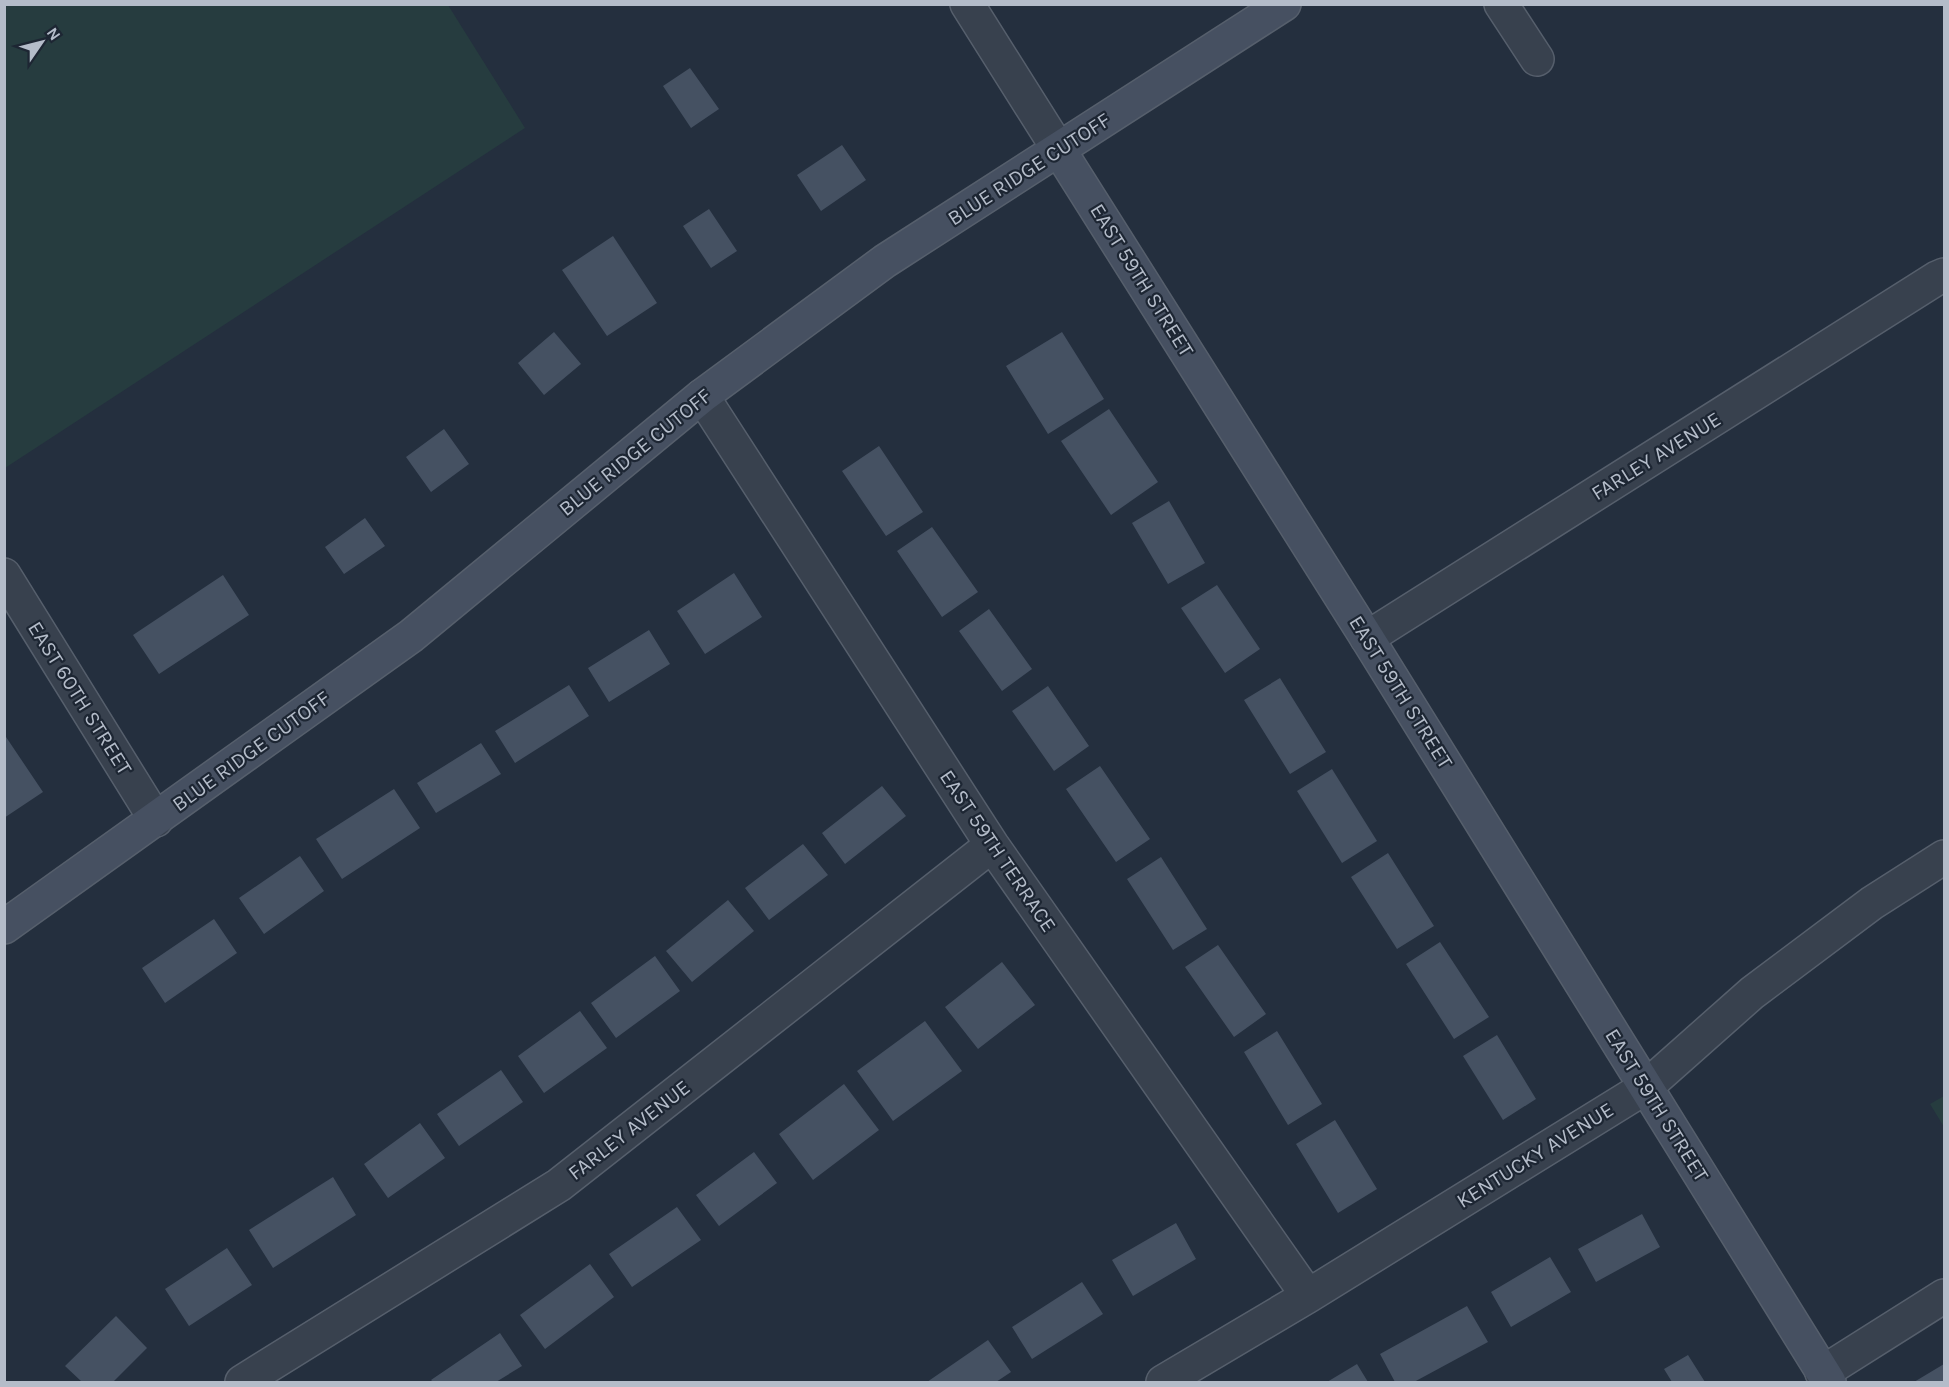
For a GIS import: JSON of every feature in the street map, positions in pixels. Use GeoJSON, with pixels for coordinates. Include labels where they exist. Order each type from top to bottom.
{"type":"FeatureCollection","features":[{"type":"Feature","properties":{"kind":"main road","name":"BLUE RIDGE CUTOFF"},"geometry":{"type":"LineString","coordinates":[[4,927],[411,636],[702,396],[885,261],[1284,4]]}},
{"type":"Feature","properties":{"kind":"main road","name":"EAST 59TH STREET"},"geometry":{"type":"LineString","coordinates":[[1059,150],[1368,638],[1826,1378]]}},
{"type":"Feature","properties":{"kind":"street","name":"EAST 59TH STREET"},"geometry":{"type":"LineString","coordinates":[[967,4],[1059,150]]}},
{"type":"Feature","properties":{"kind":"street"},"geometry":{"type":"LineString","coordinates":[[1501,4],[1537,59]]}},
{"type":"Feature","properties":{"kind":"street","name":"FARLEY AVENUE"},"geometry":{"type":"LineString","coordinates":[[1368,638],[1927,284],[1944,276]]}},
{"type":"Feature","properties":{"kind":"street","name":"EAST 59TH TERRACE"},"geometry":{"type":"LineString","coordinates":[[702,396],[992,845],[1308,1296]]}},
{"type":"Feature","properties":{"kind":"street","name":"EAST 60TH STREET"},"geometry":{"type":"LineString","coordinates":[[5,576],[156,819]]}},
{"type":"Feature","properties":{"kind":"street","name":"FARLEY AVENUE"},"geometry":{"type":"LineString","coordinates":[[242,1383],[559,1185],[992,845]]}},
{"type":"Feature","properties":{"kind":"street","name":"KENTUCKY AVENUE"},"geometry":{"type":"LineString","coordinates":[[1163,1383],[1646,1087],[1752,993],[1872,903],[1944,857]]}},
{"type":"Feature","properties":{"kind":"street"},"geometry":{"type":"LineString","coordinates":[[1826,1378],[1944,1296]]}},
{"type":"Feature","properties":{"kind":"green space"},"geometry":{"type":"Polygon","coordinates":[[[5,4],[448,5],[525,128],[5,468],[5,4]]]}},
{"type":"Feature","properties":{"kind":"green space"},"geometry":{"type":"Polygon","coordinates":[[[1944,1096],[1944,1127],[1930,1104],[1944,1096]]]}},
{"type":"Feature","properties":{"kind":"building"},"geometry":{"type":"Polygon","coordinates":[[[690,68],[719,109],[691,128],[663,86],[690,68]]]}},
{"type":"Feature","properties":{"kind":"building"},"geometry":{"type":"Polygon","coordinates":[[[842,145],[866,180],[821,211],[797,175],[842,145]]]}},
{"type":"Feature","properties":{"kind":"building"},"geometry":{"type":"Polygon","coordinates":[[[709,209],[737,251],[711,268],[683,226],[709,209]]]}},
{"type":"Feature","properties":{"kind":"building"},"geometry":{"type":"Polygon","coordinates":[[[613,236],[657,303],[607,336],[562,270],[613,236]]]}},
{"type":"Feature","properties":{"kind":"building"},"geometry":{"type":"Polygon","coordinates":[[[554,332],[581,364],[544,395],[518,363],[554,332]]]}},
{"type":"Feature","properties":{"kind":"building"},"geometry":{"type":"Polygon","coordinates":[[[1062,332],[1104,399],[1048,434],[1006,366],[1062,332]]]}},
{"type":"Feature","properties":{"kind":"building"},"geometry":{"type":"Polygon","coordinates":[[[1109,409],[1158,482],[1111,515],[1061,441],[1109,409]]]}},
{"type":"Feature","properties":{"kind":"building"},"geometry":{"type":"Polygon","coordinates":[[[444,429],[469,464],[431,492],[406,457],[444,429]]]}},
{"type":"Feature","properties":{"kind":"building"},"geometry":{"type":"Polygon","coordinates":[[[879,446],[923,512],[886,536],[842,471],[879,446]]]}},
{"type":"Feature","properties":{"kind":"building"},"geometry":{"type":"Polygon","coordinates":[[[1169,501],[1205,563],[1168,584],[1132,523],[1169,501]]]}},
{"type":"Feature","properties":{"kind":"building"},"geometry":{"type":"Polygon","coordinates":[[[365,518],[385,546],[344,574],[325,547],[365,518]]]}},
{"type":"Feature","properties":{"kind":"building"},"geometry":{"type":"Polygon","coordinates":[[[932,527],[978,592],[942,617],[897,551],[932,527]]]}},
{"type":"Feature","properties":{"kind":"building"},"geometry":{"type":"Polygon","coordinates":[[[734,573],[762,617],[705,654],[677,611],[734,573]]]}},
{"type":"Feature","properties":{"kind":"building"},"geometry":{"type":"Polygon","coordinates":[[[223,575],[249,615],[159,674],[133,635],[223,575]]]}},
{"type":"Feature","properties":{"kind":"building"},"geometry":{"type":"Polygon","coordinates":[[[1217,585],[1260,649],[1225,673],[1181,608],[1217,585]]]}},
{"type":"Feature","properties":{"kind":"building"},"geometry":{"type":"Polygon","coordinates":[[[989,609],[1032,669],[1002,691],[959,631],[989,609]]]}},
{"type":"Feature","properties":{"kind":"building"},"geometry":{"type":"Polygon","coordinates":[[[649,630],[670,664],[609,702],[588,668],[649,630]]]}},
{"type":"Feature","properties":{"kind":"building"},"geometry":{"type":"Polygon","coordinates":[[[1280,678],[1326,752],[1290,774],[1244,700],[1280,678]]]}},
{"type":"Feature","properties":{"kind":"building"},"geometry":{"type":"Polygon","coordinates":[[[569,685],[589,716],[515,763],[495,731],[569,685]]]}},
{"type":"Feature","properties":{"kind":"building"},"geometry":{"type":"Polygon","coordinates":[[[1048,686],[1089,746],[1054,771],[1012,711],[1048,686]]]}},
{"type":"Feature","properties":{"kind":"building"},"geometry":{"type":"Polygon","coordinates":[[[4,734],[43,792],[4,818],[4,734]]]}},
{"type":"Feature","properties":{"kind":"building"},"geometry":{"type":"Polygon","coordinates":[[[481,743],[501,774],[436,813],[417,783],[481,743]]]}},
{"type":"Feature","properties":{"kind":"building"},"geometry":{"type":"Polygon","coordinates":[[[1100,766],[1150,839],[1116,862],[1066,789],[1100,766]]]}},
{"type":"Feature","properties":{"kind":"building"},"geometry":{"type":"Polygon","coordinates":[[[1332,769],[1377,841],[1342,863],[1297,791],[1332,769]]]}},
{"type":"Feature","properties":{"kind":"building"},"geometry":{"type":"Polygon","coordinates":[[[882,786],[906,816],[845,864],[822,833],[882,786]]]}},
{"type":"Feature","properties":{"kind":"building"},"geometry":{"type":"Polygon","coordinates":[[[394,789],[420,828],[342,879],[316,839],[394,789]]]}},
{"type":"Feature","properties":{"kind":"building"},"geometry":{"type":"Polygon","coordinates":[[[803,844],[828,875],[769,920],[745,888],[803,844]]]}},
{"type":"Feature","properties":{"kind":"building"},"geometry":{"type":"Polygon","coordinates":[[[1388,853],[1434,926],[1397,949],[1351,877],[1388,853]]]}},
{"type":"Feature","properties":{"kind":"building"},"geometry":{"type":"Polygon","coordinates":[[[300,856],[324,891],[264,934],[239,898],[300,856]]]}},
{"type":"Feature","properties":{"kind":"building"},"geometry":{"type":"Polygon","coordinates":[[[1161,857],[1207,929],[1173,950],[1127,879],[1161,857]]]}},
{"type":"Feature","properties":{"kind":"building"},"geometry":{"type":"Polygon","coordinates":[[[728,900],[754,931],[692,982],[666,951],[728,900]]]}},
{"type":"Feature","properties":{"kind":"building"},"geometry":{"type":"Polygon","coordinates":[[[214,919],[237,953],[165,1003],[142,968],[214,919]]]}},
{"type":"Feature","properties":{"kind":"building"},"geometry":{"type":"Polygon","coordinates":[[[1440,942],[1489,1017],[1454,1039],[1406,964],[1440,942]]]}},
{"type":"Feature","properties":{"kind":"building"},"geometry":{"type":"Polygon","coordinates":[[[1218,945],[1266,1014],[1234,1037],[1185,967],[1218,945]]]}},
{"type":"Feature","properties":{"kind":"building"},"geometry":{"type":"Polygon","coordinates":[[[655,956],[680,991],[616,1038],[591,1003],[655,956]]]}},
{"type":"Feature","properties":{"kind":"building"},"geometry":{"type":"Polygon","coordinates":[[[1002,962],[1035,1005],[978,1049],[945,1007],[1002,962]]]}},
{"type":"Feature","properties":{"kind":"building"},"geometry":{"type":"Polygon","coordinates":[[[580,1011],[607,1048],[544,1093],[518,1056],[580,1011]]]}},
{"type":"Feature","properties":{"kind":"building"},"geometry":{"type":"Polygon","coordinates":[[[925,1021],[962,1071],[893,1121],[857,1071],[925,1021]]]}},
{"type":"Feature","properties":{"kind":"building"},"geometry":{"type":"Polygon","coordinates":[[[1277,1031],[1322,1104],[1288,1125],[1244,1052],[1277,1031]]]}},
{"type":"Feature","properties":{"kind":"building"},"geometry":{"type":"Polygon","coordinates":[[[1497,1035],[1536,1099],[1503,1120],[1463,1056],[1497,1035]]]}},
{"type":"Feature","properties":{"kind":"building"},"geometry":{"type":"Polygon","coordinates":[[[501,1070],[523,1102],[459,1146],[437,1114],[501,1070]]]}},
{"type":"Feature","properties":{"kind":"building"},"geometry":{"type":"Polygon","coordinates":[[[844,1084],[879,1130],[813,1180],[779,1134],[844,1084]]]}},
{"type":"Feature","properties":{"kind":"building"},"geometry":{"type":"Polygon","coordinates":[[[1335,1120],[1377,1189],[1338,1213],[1296,1144],[1335,1120]]]}},
{"type":"Feature","properties":{"kind":"building"},"geometry":{"type":"Polygon","coordinates":[[[420,1123],[445,1158],[388,1198],[364,1164],[420,1123]]]}},
{"type":"Feature","properties":{"kind":"building"},"geometry":{"type":"Polygon","coordinates":[[[754,1152],[777,1183],[719,1226],[696,1195],[754,1152]]]}},
{"type":"Feature","properties":{"kind":"building"},"geometry":{"type":"Polygon","coordinates":[[[333,1177],[356,1215],[273,1268],[249,1230],[333,1177]]]}},
{"type":"Feature","properties":{"kind":"building"},"geometry":{"type":"Polygon","coordinates":[[[677,1207],[701,1240],[632,1287],[609,1254],[677,1207]]]}},
{"type":"Feature","properties":{"kind":"building"},"geometry":{"type":"Polygon","coordinates":[[[1642,1214],[1660,1247],[1596,1282],[1578,1249],[1642,1214]]]}},
{"type":"Feature","properties":{"kind":"building"},"geometry":{"type":"Polygon","coordinates":[[[1176,1223],[1196,1259],[1133,1296],[1112,1260],[1176,1223]]]}},
{"type":"Feature","properties":{"kind":"building"},"geometry":{"type":"Polygon","coordinates":[[[227,1248],[252,1285],[189,1326],[165,1289],[227,1248]]]}},
{"type":"Feature","properties":{"kind":"building"},"geometry":{"type":"Polygon","coordinates":[[[1550,1257],[1571,1292],[1511,1327],[1491,1292],[1550,1257]]]}},
{"type":"Feature","properties":{"kind":"building"},"geometry":{"type":"Polygon","coordinates":[[[590,1264],[614,1297],[545,1349],[520,1315],[590,1264]]]}},
{"type":"Feature","properties":{"kind":"building"},"geometry":{"type":"Polygon","coordinates":[[[1082,1282],[1103,1314],[1032,1359],[1012,1327],[1082,1282]]]}},
{"type":"Feature","properties":{"kind":"building"},"geometry":{"type":"Polygon","coordinates":[[[1467,1306],[1488,1342],[1414,1382],[1395,1382],[1380,1354],[1467,1306]]]}},
{"type":"Feature","properties":{"kind":"building"},"geometry":{"type":"Polygon","coordinates":[[[116,1316],[147,1348],[113,1382],[82,1382],[65,1366],[116,1316]]]}},
{"type":"Feature","properties":{"kind":"building"},"geometry":{"type":"Polygon","coordinates":[[[500,1333],[522,1366],[496,1382],[433,1382],[431,1380],[500,1333]]]}},
{"type":"Feature","properties":{"kind":"building"},"geometry":{"type":"Polygon","coordinates":[[[988,1340],[1011,1372],[996,1382],[927,1382],[988,1340]]]}},
{"type":"Feature","properties":{"kind":"building"},"geometry":{"type":"Polygon","coordinates":[[[1688,1355],[1705,1382],[1672,1382],[1664,1369],[1688,1355]]]}},
{"type":"Feature","properties":{"kind":"building"},"geometry":{"type":"Polygon","coordinates":[[[1357,1364],[1368,1382],[1327,1382],[1357,1364]]]}},
{"type":"Feature","properties":{"kind":"building"},"geometry":{"type":"Polygon","coordinates":[[[1944,1364],[1944,1382],[1914,1382],[1944,1364]]]}}]}
